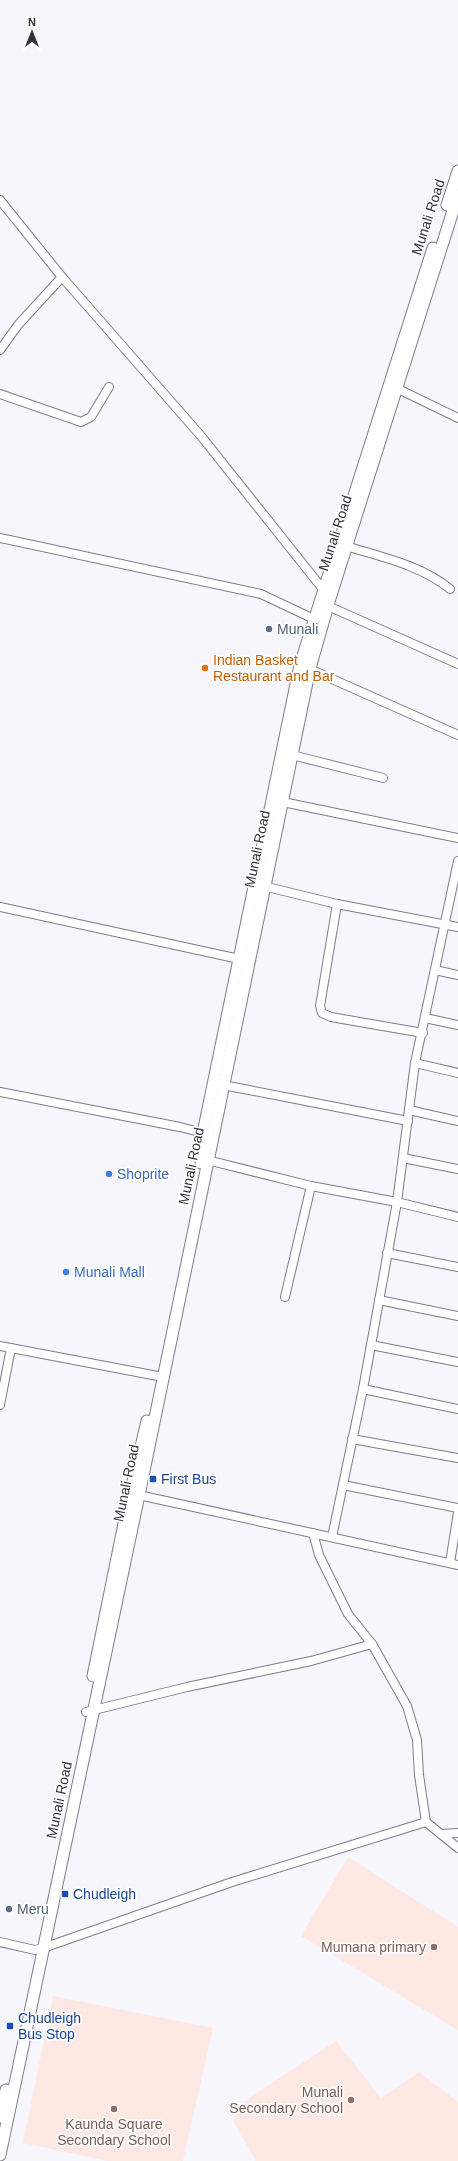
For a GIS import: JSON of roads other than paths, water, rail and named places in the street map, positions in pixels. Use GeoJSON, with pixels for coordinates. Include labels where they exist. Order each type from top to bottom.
{"type":"FeatureCollection","features":[{"type":"Feature","properties":{"kind":"main road","name":"Munali Road"},"geometry":{"type":"LineString","coordinates":[[318,621],[327,598],[393,386],[456,182],[458,171]]}},
{"type":"Feature","properties":{"kind":"main road","name":"Munali Road"},"geometry":{"type":"LineString","coordinates":[[0,2156],[39,1949],[205,1160],[243,960],[305,666],[318,621],[346,546],[393,386],[458,195]]}},
{"type":"Feature","properties":{"kind":"main road","name":"Munali Road"},"geometry":{"type":"LineString","coordinates":[[277,801],[292,755],[305,666]]}},
{"type":"Feature","properties":{"kind":"main road","name":"Munali Road"},"geometry":{"type":"LineString","coordinates":[[205,1160],[203,1133],[219,1084]]}},
{"type":"Feature","properties":{"kind":"main road","name":"Munali Road"},"geometry":{"type":"LineString","coordinates":[[0,2117],[39,1949]]}},
{"type":"Feature","properties":{"kind":"street"},"geometry":{"type":"LineString","coordinates":[[0,200],[62,277],[201,436],[327,598],[458,664]]}},
{"type":"Feature","properties":{"kind":"street"},"geometry":{"type":"LineString","coordinates":[[0,350],[18,325],[62,277]]}},
{"type":"Feature","properties":{"kind":"street"},"geometry":{"type":"LineString","coordinates":[[393,386],[458,418]]}},
{"type":"Feature","properties":{"kind":"street"},"geometry":{"type":"LineString","coordinates":[[0,394],[81,422],[91,417],[108,387]]}},
{"type":"Feature","properties":{"kind":"street"},"geometry":{"type":"LineString","coordinates":[[0,538],[261,594],[318,621]]}},
{"type":"Feature","properties":{"kind":"street"},"geometry":{"type":"LineString","coordinates":[[346,546],[422,571],[439,580],[450,589]]}},
{"type":"Feature","properties":{"kind":"street"},"geometry":{"type":"LineString","coordinates":[[305,666],[458,735]]}},
{"type":"Feature","properties":{"kind":"street"},"geometry":{"type":"LineString","coordinates":[[292,755],[384,778]]}},
{"type":"Feature","properties":{"kind":"street"},"geometry":{"type":"LineString","coordinates":[[277,801],[458,838]]}},
{"type":"Feature","properties":{"kind":"street"},"geometry":{"type":"LineString","coordinates":[[332,1537],[363,1390],[397,1202],[415,1063],[456,879],[458,861]]}},
{"type":"Feature","properties":{"kind":"street"},"geometry":{"type":"LineString","coordinates":[[260,885],[337,904],[458,927]]}},
{"type":"Feature","properties":{"kind":"street"},"geometry":{"type":"LineString","coordinates":[[337,904],[320,1006],[322,1013],[331,1017],[422,1033]]}},
{"type":"Feature","properties":{"kind":"street"},"geometry":{"type":"LineString","coordinates":[[0,907],[243,960]]}},
{"type":"Feature","properties":{"kind":"street"},"geometry":{"type":"LineString","coordinates":[[435,970],[458,975]]}},
{"type":"Feature","properties":{"kind":"street"},"geometry":{"type":"LineString","coordinates":[[426,1018],[458,1024]]}},
{"type":"Feature","properties":{"kind":"street"},"geometry":{"type":"LineString","coordinates":[[415,1063],[458,1073]]}},
{"type":"Feature","properties":{"kind":"street"},"geometry":{"type":"LineString","coordinates":[[219,1084],[408,1121]]}},
{"type":"Feature","properties":{"kind":"street"},"geometry":{"type":"LineString","coordinates":[[0,1092],[172,1125],[203,1133]]}},
{"type":"Feature","properties":{"kind":"street"},"geometry":{"type":"LineString","coordinates":[[409,1110],[458,1121]]}},
{"type":"Feature","properties":{"kind":"street"},"geometry":{"type":"LineString","coordinates":[[403,1158],[458,1169]]}},
{"type":"Feature","properties":{"kind":"street"},"geometry":{"type":"LineString","coordinates":[[205,1160],[311,1186],[397,1202],[458,1217]]}},
{"type":"Feature","properties":{"kind":"street"},"geometry":{"type":"LineString","coordinates":[[285,1298],[311,1186]]}},
{"type":"Feature","properties":{"kind":"street"},"geometry":{"type":"LineString","coordinates":[[387,1253],[458,1267]]}},
{"type":"Feature","properties":{"kind":"street"},"geometry":{"type":"LineString","coordinates":[[379,1300],[458,1316]]}},
{"type":"Feature","properties":{"kind":"street"},"geometry":{"type":"LineString","coordinates":[[371,1345],[458,1362]]}},
{"type":"Feature","properties":{"kind":"street"},"geometry":{"type":"LineString","coordinates":[[0,1346],[159,1376]]}},
{"type":"Feature","properties":{"kind":"street"},"geometry":{"type":"LineString","coordinates":[[0,1406],[11,1348]]}},
{"type":"Feature","properties":{"kind":"street"},"geometry":{"type":"LineString","coordinates":[[363,1390],[458,1410]]}},
{"type":"Feature","properties":{"kind":"street"},"geometry":{"type":"LineString","coordinates":[[352,1439],[458,1458]]}},
{"type":"Feature","properties":{"kind":"street"},"geometry":{"type":"LineString","coordinates":[[342,1485],[458,1508]]}},
{"type":"Feature","properties":{"kind":"street"},"geometry":{"type":"LineString","coordinates":[[134,1494],[454,1564],[458,1512]]}},
{"type":"Feature","properties":{"kind":"street"},"geometry":{"type":"LineString","coordinates":[[313,1533],[319,1555],[348,1614],[372,1644],[407,1706],[418,1740],[420,1776],[426,1822],[458,1848]]}},
{"type":"Feature","properties":{"kind":"street"},"geometry":{"type":"LineString","coordinates":[[89,1711],[187,1687],[311,1661],[372,1644]]}},
{"type":"Feature","properties":{"kind":"street"},"geometry":{"type":"LineString","coordinates":[[0,1942],[39,1949],[232,1882],[426,1822]]}},
{"type":"Feature","properties":{"kind":"street"},"geometry":{"type":"LineString","coordinates":[[441,1834],[458,1833]]}},
{"type":"Feature","properties":{"kind":"place","name":"Munali"},"geometry":{"type":"Point","coordinates":[269,629]}},
{"type":"Feature","properties":{"kind":"place","name":"Indian Basket Restaurant and Bar"},"geometry":{"type":"Point","coordinates":[205,668]}},
{"type":"Feature","properties":{"kind":"place","name":"Shoprite"},"geometry":{"type":"Point","coordinates":[109,1174]}},
{"type":"Feature","properties":{"kind":"place","name":"Munali Mall"},"geometry":{"type":"Point","coordinates":[66,1272]}},
{"type":"Feature","properties":{"kind":"place","name":"First Bus"},"geometry":{"type":"Point","coordinates":[153,1479]}},
{"type":"Feature","properties":{"kind":"place","name":"Chudleigh"},"geometry":{"type":"Point","coordinates":[65,1894]}},
{"type":"Feature","properties":{"kind":"place","name":"Meru"},"geometry":{"type":"Point","coordinates":[9,1909]}},
{"type":"Feature","properties":{"kind":"place","name":"Mumana primary"},"geometry":{"type":"Point","coordinates":[434,1947]}},
{"type":"Feature","properties":{"kind":"place","name":"Chudleigh Bus Stop"},"geometry":{"type":"Point","coordinates":[10,2026]}},
{"type":"Feature","properties":{"kind":"place","name":"Munali Secondary School"},"geometry":{"type":"Point","coordinates":[351,2100]}},
{"type":"Feature","properties":{"kind":"place","name":"Kaunda Square Secondary School"},"geometry":{"type":"Point","coordinates":[114,2109]}}]}
